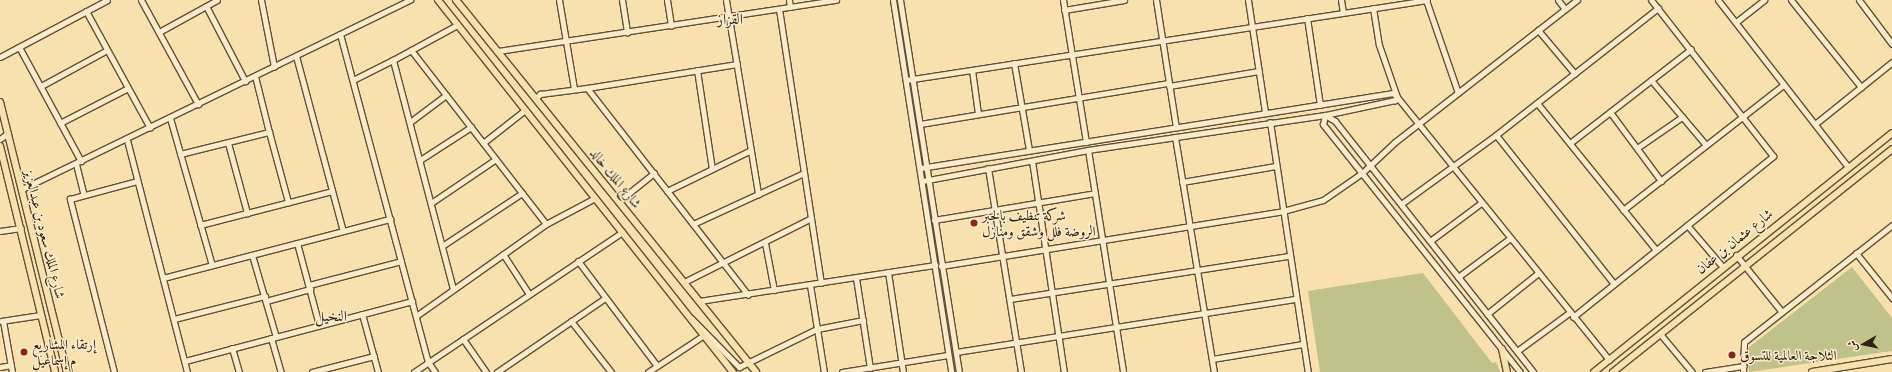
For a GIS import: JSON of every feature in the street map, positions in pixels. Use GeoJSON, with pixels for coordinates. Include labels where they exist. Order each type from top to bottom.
{"type":"FeatureCollection","features":[{"type":"Feature","properties":{"kind":"main road","name":"شارع الملك خالد"},"geometry":{"type":"LineString","coordinates":[[438,0],[734,372]]}},
{"type":"Feature","properties":{"kind":"main road","name":"شارع الملك خالد"},"geometry":{"type":"LineString","coordinates":[[456,0],[756,372]]}},
{"type":"Feature","properties":{"kind":"main road","name":"شارع الملك سعود بن عبدالعزيز"},"geometry":{"type":"LineString","coordinates":[[0,102],[67,372]]}},
{"type":"Feature","properties":{"kind":"main road","name":"شارع عثمان بن عفان"},"geometry":{"type":"LineString","coordinates":[[1594,372],[1722,266],[1892,133]]}},
{"type":"Feature","properties":{"kind":"main road","name":"شارع الملك سعود بن عبدالعزيز"},"geometry":{"type":"LineString","coordinates":[[0,146],[22,228],[41,315],[56,372]]}},
{"type":"Feature","properties":{"kind":"main road","name":"شارع عثمان بن عفان"},"geometry":{"type":"LineString","coordinates":[[1614,372],[1892,150]]}},
{"type":"Feature","properties":{"kind":"main road"},"geometry":{"type":"LineString","coordinates":[[1502,349],[1507,372]]}},
{"type":"Feature","properties":{"kind":"main road"},"geometry":{"type":"LineString","coordinates":[[1812,372],[1892,359]]}},
{"type":"Feature","properties":{"kind":"street"},"geometry":{"type":"LineString","coordinates":[[0,57],[106,0]]}},
{"type":"Feature","properties":{"kind":"street"},"geometry":{"type":"LineString","coordinates":[[141,0],[198,104]]}},
{"type":"Feature","properties":{"kind":"street"},"geometry":{"type":"LineString","coordinates":[[159,32],[217,0]]}},
{"type":"Feature","properties":{"kind":"street"},"geometry":{"type":"LineString","coordinates":[[261,0],[274,67]]}},
{"type":"Feature","properties":{"kind":"street"},"geometry":{"type":"LineString","coordinates":[[22,189],[79,163],[410,0]]}},
{"type":"Feature","properties":{"kind":"street"},"geometry":{"type":"LineString","coordinates":[[559,0],[574,89]]}},
{"type":"Feature","properties":{"kind":"street"},"geometry":{"type":"LineString","coordinates":[[622,0],[626,33]]}},
{"type":"Feature","properties":{"kind":"street"},"geometry":{"type":"LineString","coordinates":[[667,0],[671,26]]}},
{"type":"Feature","properties":{"kind":"street"},"geometry":{"type":"LineString","coordinates":[[726,0],[758,194]]}},
{"type":"Feature","properties":{"kind":"street"},"geometry":{"type":"LineString","coordinates":[[789,0],[790,7]]}},
{"type":"Feature","properties":{"kind":"street"},"geometry":{"type":"LineString","coordinates":[[498,51],[626,33],[836,0]]}},
{"type":"Feature","properties":{"kind":"street"},"geometry":{"type":"LineString","coordinates":[[893,0],[951,372]]}},
{"type":"Feature","properties":{"kind":"street"},"geometry":{"type":"LineString","coordinates":[[900,0],[959,372]]}},
{"type":"Feature","properties":{"kind":"street"},"geometry":{"type":"LineString","coordinates":[[1063,0],[1086,142]]}},
{"type":"Feature","properties":{"kind":"street"},"geometry":{"type":"LineString","coordinates":[[1064,10],[1124,0]]}},
{"type":"Feature","properties":{"kind":"street"},"geometry":{"type":"LineString","coordinates":[[1156,0],[1176,128]]}},
{"type":"Feature","properties":{"kind":"street"},"geometry":{"type":"LineString","coordinates":[[1248,0],[1265,113]]}},
{"type":"Feature","properties":{"kind":"street"},"geometry":{"type":"LineString","coordinates":[[1341,0],[1343,12]]}},
{"type":"Feature","properties":{"kind":"street"},"geometry":{"type":"LineString","coordinates":[[906,80],[1427,0],[1458,93]]}},
{"type":"Feature","properties":{"kind":"street"},"geometry":{"type":"LineString","coordinates":[[1558,0],[1565,10]]}},
{"type":"Feature","properties":{"kind":"street"},"geometry":{"type":"LineString","coordinates":[[941,266],[1102,238],[1282,211],[1322,200],[1362,173],[1419,124],[1577,0]]}},
{"type":"Feature","properties":{"kind":"street"},"geometry":{"type":"LineString","coordinates":[[1517,351],[1614,284],[1773,156],[1744,115],[1651,0]]}},
{"type":"Feature","properties":{"kind":"street"},"geometry":{"type":"LineString","coordinates":[[1718,0],[1848,166]]}},
{"type":"Feature","properties":{"kind":"street"},"geometry":{"type":"LineString","coordinates":[[1736,22],[1764,0]]}},
{"type":"Feature","properties":{"kind":"street"},"geometry":{"type":"LineString","coordinates":[[1791,0],[1861,87]]}},
{"type":"Feature","properties":{"kind":"street"},"geometry":{"type":"LineString","coordinates":[[1867,0],[1860,2],[1892,44]]}},
{"type":"Feature","properties":{"kind":"street"},"geometry":{"type":"LineString","coordinates":[[206,6],[245,81]]}},
{"type":"Feature","properties":{"kind":"street"},"geometry":{"type":"LineString","coordinates":[[1373,8],[1379,45],[1397,97]]}},
{"type":"Feature","properties":{"kind":"street"},"geometry":{"type":"LineString","coordinates":[[1401,204],[1452,165],[1496,135],[1658,8]]}},
{"type":"Feature","properties":{"kind":"street"},"geometry":{"type":"LineString","coordinates":[[779,9],[821,283]]}},
{"type":"Feature","properties":{"kind":"street"},"geometry":{"type":"LineString","coordinates":[[86,11],[150,128]]}},
{"type":"Feature","properties":{"kind":"street"},"geometry":{"type":"LineString","coordinates":[[1307,18],[1320,105]]}},
{"type":"Feature","properties":{"kind":"street"},"geometry":{"type":"LineString","coordinates":[[352,80],[394,60],[458,25]]}},
{"type":"Feature","properties":{"kind":"street"},"geometry":{"type":"LineString","coordinates":[[1538,30],[1574,74]]}},
{"type":"Feature","properties":{"kind":"street"},"geometry":{"type":"LineString","coordinates":[[340,34],[428,362],[435,372]]}},
{"type":"Feature","properties":{"kind":"street"},"geometry":{"type":"LineString","coordinates":[[19,47],[41,86],[79,163],[84,195]]}},
{"type":"Feature","properties":{"kind":"street"},"geometry":{"type":"LineString","coordinates":[[1570,144],[1691,49]]}},
{"type":"Feature","properties":{"kind":"street"},"geometry":{"type":"LineString","coordinates":[[41,86],[107,50]]}},
{"type":"Feature","properties":{"kind":"street"},"geometry":{"type":"LineString","coordinates":[[411,50],[546,224]]}},
{"type":"Feature","properties":{"kind":"street"},"geometry":{"type":"LineString","coordinates":[[296,56],[343,231]]}},
{"type":"Feature","properties":{"kind":"street"},"geometry":{"type":"LineString","coordinates":[[394,60],[453,289]]}},
{"type":"Feature","properties":{"kind":"street"},"geometry":{"type":"LineString","coordinates":[[1815,124],[1892,62]]}},
{"type":"Feature","properties":{"kind":"street"},"geometry":{"type":"LineString","coordinates":[[1014,63],[1029,150]]}},
{"type":"Feature","properties":{"kind":"street"},"geometry":{"type":"LineString","coordinates":[[536,98],[540,94],[737,64]]}},
{"type":"Feature","properties":{"kind":"street"},"geometry":{"type":"LineString","coordinates":[[973,69],[979,114]]}},
{"type":"Feature","properties":{"kind":"street"},"geometry":{"type":"LineString","coordinates":[[697,70],[712,169]]}},
{"type":"Feature","properties":{"kind":"street"},"geometry":{"type":"LineString","coordinates":[[920,124],[1259,71]]}},
{"type":"Feature","properties":{"kind":"street"},"geometry":{"type":"LineString","coordinates":[[255,76],[288,202]]}},
{"type":"Feature","properties":{"kind":"street"},"geometry":{"type":"LineString","coordinates":[[1651,80],[1706,145]]}},
{"type":"Feature","properties":{"kind":"street"},"geometry":{"type":"LineString","coordinates":[[1623,210],[1784,84]]}},
{"type":"Feature","properties":{"kind":"street"},"geometry":{"type":"LineString","coordinates":[[60,123],[128,88]]}},
{"type":"Feature","properties":{"kind":"street"},"geometry":{"type":"LineString","coordinates":[[587,88],[724,262],[748,295]]}},
{"type":"Feature","properties":{"kind":"street"},"geometry":{"type":"LineString","coordinates":[[920,168],[1393,93],[1452,165],[1509,239],[1609,360]]}},
{"type":"Feature","properties":{"kind":"street"},"geometry":{"type":"LineString","coordinates":[[410,122],[446,95]]}},
{"type":"Feature","properties":{"kind":"street"},"geometry":{"type":"LineString","coordinates":[[922,181],[1088,150],[1325,115],[1395,100],[1397,97]]}},
{"type":"Feature","properties":{"kind":"street"},"geometry":{"type":"LineString","coordinates":[[1537,103],[1656,250]]}},
{"type":"Feature","properties":{"kind":"street"},"geometry":{"type":"LineString","coordinates":[[483,143],[526,110]]}},
{"type":"Feature","properties":{"kind":"street"},"geometry":{"type":"LineString","coordinates":[[1610,112],[1661,180]]}},
{"type":"Feature","properties":{"kind":"street"},"geometry":{"type":"LineString","coordinates":[[1325,115],[1335,121],[1533,372]]}},
{"type":"Feature","properties":{"kind":"street"},"geometry":{"type":"LineString","coordinates":[[1325,115],[1323,124],[1520,372]]}},
{"type":"Feature","properties":{"kind":"street"},"geometry":{"type":"LineString","coordinates":[[1637,148],[1682,117]]}},
{"type":"Feature","properties":{"kind":"street"},"geometry":{"type":"LineString","coordinates":[[170,118],[212,265]]}},
{"type":"Feature","properties":{"kind":"street"},"geometry":{"type":"LineString","coordinates":[[1270,122],[1295,299],[1308,372]]}},
{"type":"Feature","properties":{"kind":"street"},"geometry":{"type":"LineString","coordinates":[[420,160],[471,127]]}},
{"type":"Feature","properties":{"kind":"street"},"geometry":{"type":"LineString","coordinates":[[0,132],[8,133]]}},
{"type":"Feature","properties":{"kind":"street"},"geometry":{"type":"LineString","coordinates":[[180,154],[269,132]]}},
{"type":"Feature","properties":{"kind":"street"},"geometry":{"type":"LineString","coordinates":[[0,139],[8,133]]}},
{"type":"Feature","properties":{"kind":"street"},"geometry":{"type":"LineString","coordinates":[[1496,135],[1614,284]]}},
{"type":"Feature","properties":{"kind":"street"},"geometry":{"type":"LineString","coordinates":[[1175,137],[1214,372]]}},
{"type":"Feature","properties":{"kind":"street"},"geometry":{"type":"LineString","coordinates":[[126,140],[187,372]]}},
{"type":"Feature","properties":{"kind":"street"},"geometry":{"type":"LineString","coordinates":[[228,143],[247,213]]}},
{"type":"Feature","properties":{"kind":"street"},"geometry":{"type":"LineString","coordinates":[[667,191],[751,150]]}},
{"type":"Feature","properties":{"kind":"street"},"geometry":{"type":"LineString","coordinates":[[1088,150],[1123,372]]}},
{"type":"Feature","properties":{"kind":"street"},"geometry":{"type":"LineString","coordinates":[[431,203],[496,159]]}},
{"type":"Feature","properties":{"kind":"street"},"geometry":{"type":"LineString","coordinates":[[1032,161],[1064,372]]}},
{"type":"Feature","properties":{"kind":"street"},"geometry":{"type":"LineString","coordinates":[[1182,182],[1276,166]]}},
{"type":"Feature","properties":{"kind":"street"},"geometry":{"type":"LineString","coordinates":[[988,168],[1021,372]]}},
{"type":"Feature","properties":{"kind":"street"},"geometry":{"type":"LineString","coordinates":[[693,224],[804,173]]}},
{"type":"Feature","properties":{"kind":"street"},"geometry":{"type":"LineString","coordinates":[[619,201],[654,174]]}},
{"type":"Feature","properties":{"kind":"street"},"geometry":{"type":"LineString","coordinates":[[114,372],[70,199],[137,181]]}},
{"type":"Feature","properties":{"kind":"street"},"geometry":{"type":"LineString","coordinates":[[200,225],[332,191]]}},
{"type":"Feature","properties":{"kind":"street"},"geometry":{"type":"LineString","coordinates":[[442,246],[522,193]]}},
{"type":"Feature","properties":{"kind":"street"},"geometry":{"type":"LineString","coordinates":[[934,220],[1095,193]]}},
{"type":"Feature","properties":{"kind":"street"},"geometry":{"type":"LineString","coordinates":[[416,316],[546,224],[595,198]]}},
{"type":"Feature","properties":{"kind":"street"},"geometry":{"type":"LineString","coordinates":[[1430,241],[1481,204]]}},
{"type":"Feature","properties":{"kind":"street"},"geometry":{"type":"LineString","coordinates":[[684,282],[765,243],[811,218]]}},
{"type":"Feature","properties":{"kind":"street"},"geometry":{"type":"LineString","coordinates":[[163,278],[390,219]]}},
{"type":"Feature","properties":{"kind":"street"},"geometry":{"type":"LineString","coordinates":[[1687,225],[1722,266]]}},
{"type":"Feature","properties":{"kind":"street"},"geometry":{"type":"LineString","coordinates":[[1705,372],[1744,369],[1744,342],[1892,225]]}},
{"type":"Feature","properties":{"kind":"street"},"geometry":{"type":"LineString","coordinates":[[0,231],[22,228]]}},
{"type":"Feature","properties":{"kind":"street"},"geometry":{"type":"LineString","coordinates":[[414,372],[622,232]]}},
{"type":"Feature","properties":{"kind":"street"},"geometry":{"type":"LineString","coordinates":[[1458,277],[1509,239]]}},
{"type":"Feature","properties":{"kind":"street"},"geometry":{"type":"LineString","coordinates":[[297,243],[320,325]]}},
{"type":"Feature","properties":{"kind":"street"},"geometry":{"type":"LineString","coordinates":[[765,243],[774,290]]}},
{"type":"Feature","properties":{"kind":"street"},"geometry":{"type":"LineString","coordinates":[[1856,253],[1890,291],[1892,298]]}},
{"type":"Feature","properties":{"kind":"street"},"geometry":{"type":"LineString","coordinates":[[503,254],[529,294]]}},
{"type":"Feature","properties":{"kind":"street"},"geometry":{"type":"LineString","coordinates":[[252,255],[265,299],[281,372]]}},
{"type":"Feature","properties":{"kind":"street"},"geometry":{"type":"LineString","coordinates":[[1736,255],[1782,312]]}},
{"type":"Feature","properties":{"kind":"street"},"geometry":{"type":"LineString","coordinates":[[1010,299],[1109,282],[1289,256]]}},
{"type":"Feature","properties":{"kind":"street"},"geometry":{"type":"LineString","coordinates":[[174,319],[265,299],[401,261]]}},
{"type":"Feature","properties":{"kind":"street"},"geometry":{"type":"LineString","coordinates":[[578,261],[657,366]]}},
{"type":"Feature","properties":{"kind":"street"},"geometry":{"type":"LineString","coordinates":[[699,301],[748,295],[935,265]]}},
{"type":"Feature","properties":{"kind":"street"},"geometry":{"type":"LineString","coordinates":[[888,272],[903,372]]}},
{"type":"Feature","properties":{"kind":"street"},"geometry":{"type":"LineString","coordinates":[[1487,314],[1538,274]]}},
{"type":"Feature","properties":{"kind":"street"},"geometry":{"type":"LineString","coordinates":[[856,278],[873,369]]}},
{"type":"Feature","properties":{"kind":"street"},"geometry":{"type":"LineString","coordinates":[[810,285],[824,372]]}},
{"type":"Feature","properties":{"kind":"street"},"geometry":{"type":"LineString","coordinates":[[497,372],[605,298]]}},
{"type":"Feature","properties":{"kind":"street"},"geometry":{"type":"LineString","coordinates":[[956,352],[1295,299]]}},
{"type":"Feature","properties":{"kind":"street"},"geometry":{"type":"LineString","coordinates":[[185,361],[412,301]]}},
{"type":"Feature","properties":{"kind":"street"},"geometry":{"type":"LineString","coordinates":[[362,314],[378,372]]}},
{"type":"Feature","properties":{"kind":"street"},"geometry":{"type":"LineString","coordinates":[[12,372],[1,320],[41,315]]}},
{"type":"Feature","properties":{"kind":"street"},"geometry":{"type":"LineString","coordinates":[[690,318],[740,367],[747,361],[817,329],[863,320]]}},
{"type":"Feature","properties":{"kind":"street"},"geometry":{"type":"LineString","coordinates":[[571,321],[611,372]]}},
{"type":"Feature","properties":{"kind":"street"},"geometry":{"type":"LineString","coordinates":[[648,372],[704,335]]}},
{"type":"Feature","properties":{"kind":"street"},"geometry":{"type":"LineString","coordinates":[[1661,335],[1692,372]]}},
{"type":"Feature","properties":{"kind":"street"},"geometry":{"type":"LineString","coordinates":[[463,339],[486,372]]}},
{"type":"Feature","properties":{"kind":"street"},"geometry":{"type":"LineString","coordinates":[[1212,359],[1303,344]]}},
{"type":"Feature","properties":{"kind":"street"},"geometry":{"type":"LineString","coordinates":[[232,348],[239,372]]}},
{"type":"Feature","properties":{"kind":"street"},"geometry":{"type":"LineString","coordinates":[[842,372],[873,369],[902,362],[948,355]]}},
{"type":"Feature","properties":{"kind":"street"},"geometry":{"type":"LineString","coordinates":[[312,372],[374,356]]}},
{"type":"Feature","properties":{"kind":"street"},"geometry":{"type":"LineString","coordinates":[[0,367],[11,365]]}},
{"type":"Feature","properties":{"kind":"green space"},"geometry":{"type":"Polygon","coordinates":[[[1852,267],[1892,318],[1892,351],[1749,372],[1748,348],[1852,267]]]}},
{"type":"Feature","properties":{"kind":"green space"},"geometry":{"type":"Polygon","coordinates":[[[1423,273],[1492,363],[1496,362],[1500,372],[1320,372],[1308,291],[1423,273]]]}},
{"type":"Feature","properties":{"kind":"place","name":"شركة تنظيف بالخبر الروضة فلل وشقق ومنازل"},"geometry":{"type":"Point","coordinates":[974,223]}},
{"type":"Feature","properties":{"kind":"place","name":"إرتقاء المشاريع م إسماعيل"},"geometry":{"type":"Point","coordinates":[24,352]}},
{"type":"Feature","properties":{"kind":"place","name":"الثلاجة العالمية للتسوق"},"geometry":{"type":"Point","coordinates":[1732,355]}},
{"type":"Feature","properties":{"kind":"district","name":"القزاز"},"geometry":{"type":"Point","coordinates":[730,19]}},
{"type":"Feature","properties":{"kind":"district","name":"النخيل"},"geometry":{"type":"Point","coordinates":[331,316]}}]}
